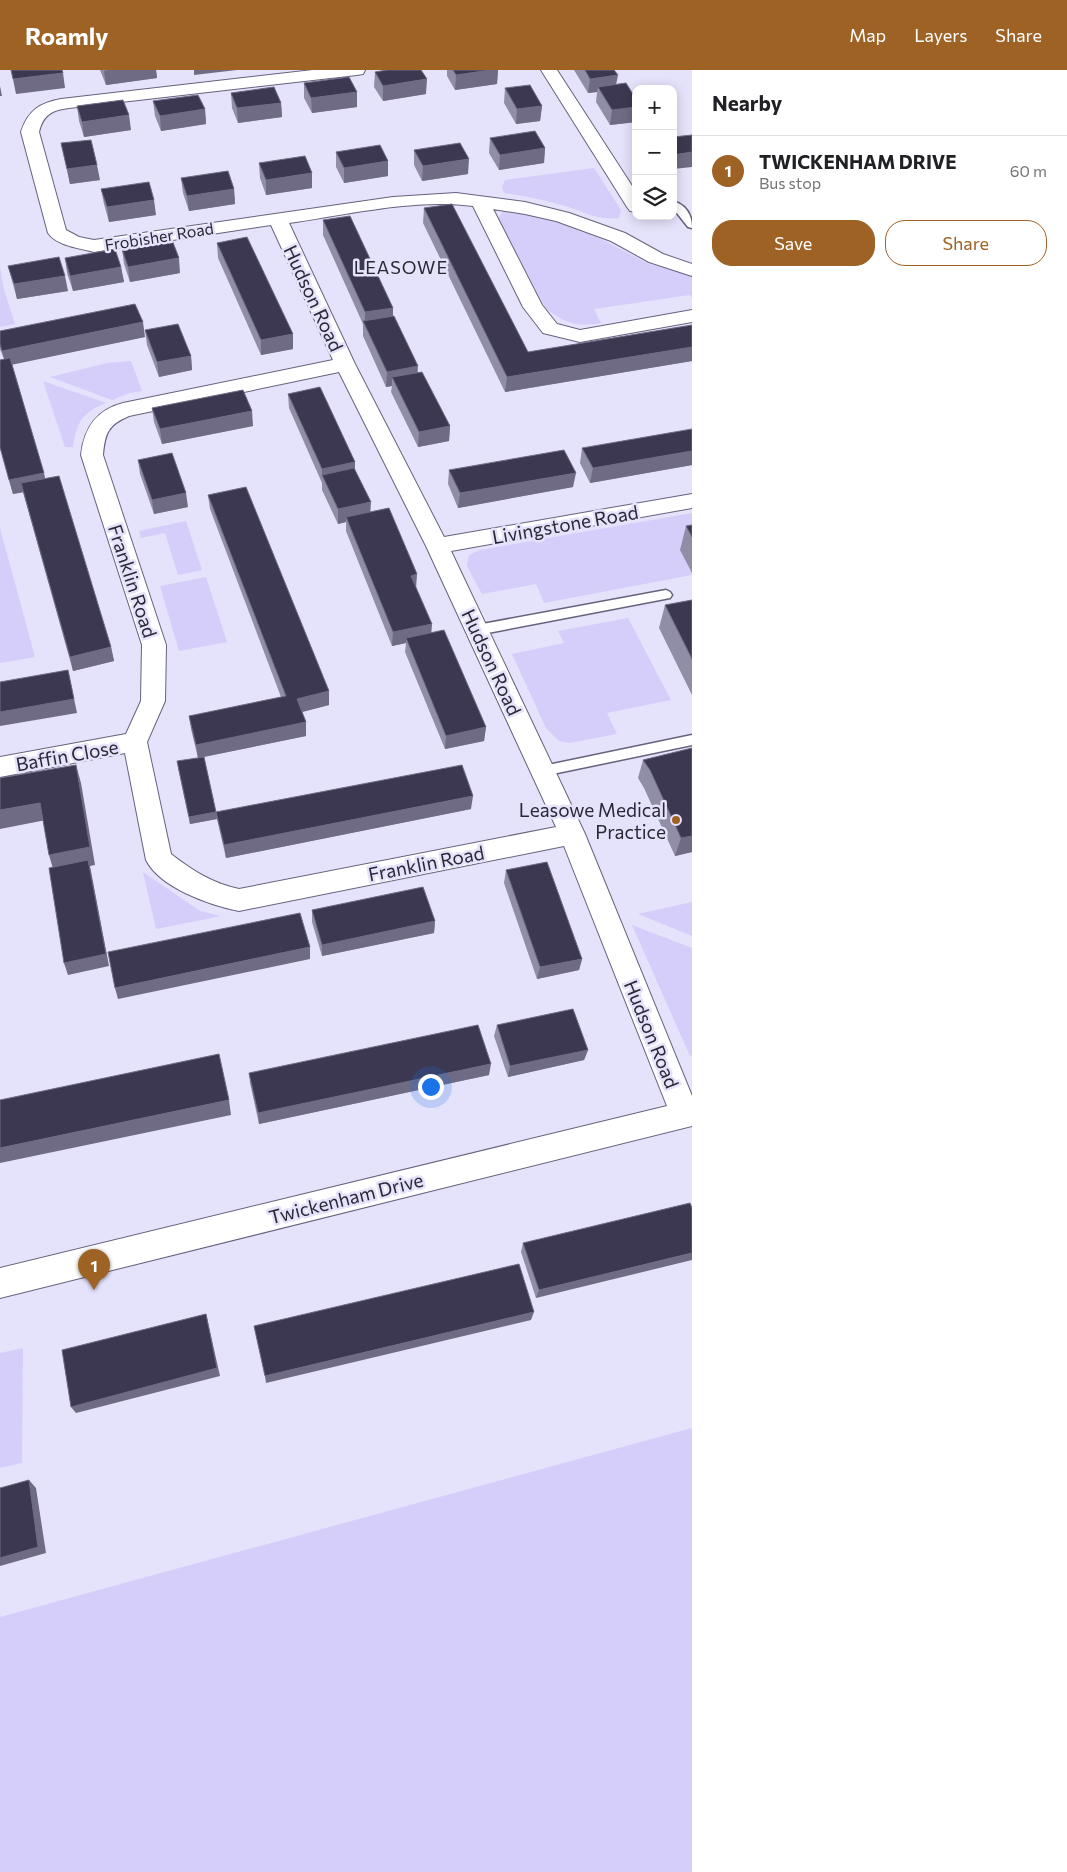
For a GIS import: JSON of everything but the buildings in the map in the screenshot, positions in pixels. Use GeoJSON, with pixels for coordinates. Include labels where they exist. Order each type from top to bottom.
{"type":"FeatureCollection","features":[{"type":"Feature","properties":{"kind":"street","name":"Frobisher Road"},"geometry":{"type":"LineString","coordinates":[[358,70],[58,104],[39,111],[32,121],[30,132],[57,233],[72,241],[94,246],[393,202],[456,198],[525,208],[562,216],[618,237],[656,258],[692,270]]}},
{"type":"Feature","properties":{"kind":"street"},"geometry":{"type":"LineString","coordinates":[[549,70],[632,201]]}},
{"type":"Feature","properties":{"kind":"street"},"geometry":{"type":"LineString","coordinates":[[480,201],[533,307],[550,329],[580,336],[692,316]]}},
{"type":"Feature","properties":{"kind":"street","name":"Hudson Road"},"geometry":{"type":"LineString","coordinates":[[277,218],[345,364],[437,546],[572,834],[688,1114]]}},
{"type":"Feature","properties":{"kind":"street"},"geometry":{"type":"LineString","coordinates":[[618,237],[632,225],[633,220]]}},
{"type":"Feature","properties":{"kind":"street","name":"Franklin Road"},"geometry":{"type":"LineString","coordinates":[[345,364],[123,410],[107,417],[94,437],[92,455],[154,644],[153,701],[135,742],[159,860],[191,885],[213,895],[239,900],[572,834]]}},
{"type":"Feature","properties":{"kind":"street","name":"Livingstone Road"},"geometry":{"type":"LineString","coordinates":[[437,546],[692,501]]}},
{"type":"Feature","properties":{"kind":"street","name":"Baffin Close"},"geometry":{"type":"LineString","coordinates":[[0,767],[135,742]]}},
{"type":"Feature","properties":{"kind":"street","name":"Twickenham Drive"},"geometry":{"type":"LineString","coordinates":[[0,1284],[688,1114]]}},
{"type":"Feature","properties":{"kind":"lane"},"geometry":{"type":"LineString","coordinates":[[677,206],[692,225]]}},
{"type":"Feature","properties":{"kind":"lane"},"geometry":{"type":"LineString","coordinates":[[477,630],[666,595]]}},
{"type":"Feature","properties":{"kind":"lane"},"geometry":{"type":"LineString","coordinates":[[543,771],[692,740]]}},
{"type":"Feature","properties":{"kind":"shaded area"},"geometry":{"type":"Polygon","coordinates":[[[594,168],[621,210],[619,218],[597,217],[555,203],[504,193],[502,187],[505,180],[594,168]]]}},
{"type":"Feature","properties":{"kind":"shaded area"},"geometry":{"type":"Polygon","coordinates":[[[505,210],[559,223],[599,238],[649,264],[692,276],[692,298],[690,295],[594,309],[601,323],[585,325],[566,321],[546,309],[498,218],[505,210]]]}},
{"type":"Feature","properties":{"kind":"shaded area"},"geometry":{"type":"Polygon","coordinates":[[[0,267],[4,290],[15,324],[0,327],[0,267]]]}},
{"type":"Feature","properties":{"kind":"shaded area"},"geometry":{"type":"Polygon","coordinates":[[[131,361],[142,391],[130,393],[112,400],[50,377],[107,363],[131,361]]]}},
{"type":"Feature","properties":{"kind":"shaded area"},"geometry":{"type":"Polygon","coordinates":[[[43,381],[106,403],[91,410],[82,419],[76,431],[73,447],[65,447],[43,381]]]}},
{"type":"Feature","properties":{"kind":"shaded area"},"geometry":{"type":"Polygon","coordinates":[[[692,513],[692,575],[544,603],[536,584],[482,594],[467,566],[469,555],[480,550],[692,513]]]}},
{"type":"Feature","properties":{"kind":"shaded area"},"geometry":{"type":"Polygon","coordinates":[[[186,521],[202,570],[178,575],[165,533],[141,538],[139,531],[186,521]]]}},
{"type":"Feature","properties":{"kind":"shaded area"},"geometry":{"type":"Polygon","coordinates":[[[0,528],[35,657],[0,663],[0,528]]]}},
{"type":"Feature","properties":{"kind":"shaded area"},"geometry":{"type":"Polygon","coordinates":[[[206,577],[227,642],[179,651],[160,586],[206,577]]]}},
{"type":"Feature","properties":{"kind":"shaded area"},"geometry":{"type":"Polygon","coordinates":[[[628,618],[671,700],[607,713],[617,734],[569,743],[559,741],[546,728],[512,654],[564,643],[558,631],[628,618]]]}},
{"type":"Feature","properties":{"kind":"shaded area"},"geometry":{"type":"Polygon","coordinates":[[[143,872],[200,911],[221,916],[156,929],[143,872]]]}},
{"type":"Feature","properties":{"kind":"shaded area"},"geometry":{"type":"Polygon","coordinates":[[[692,902],[692,936],[638,914],[692,902]]]}},
{"type":"Feature","properties":{"kind":"shaded area"},"geometry":{"type":"Polygon","coordinates":[[[632,925],[692,948],[692,1055],[690,1056],[632,925]]]}},
{"type":"Feature","properties":{"kind":"shaded area"},"geometry":{"type":"Polygon","coordinates":[[[23,1348],[22,1463],[0,1468],[0,1353],[23,1348]]]}},
{"type":"Feature","properties":{"kind":"shaded area"},"geometry":{"type":"Polygon","coordinates":[[[692,1428],[692,1872],[0,1872],[0,1617],[692,1428]]]}},
{"type":"Feature","properties":{"kind":"place","name":"Leasowe Medical Practice"},"geometry":{"type":"Point","coordinates":[676,820]}},
{"type":"Feature","properties":{"kind":"place","name":"TWICKENHAM DRIVE"},"geometry":{"type":"Point","coordinates":[94,1290]}},
{"type":"Feature","properties":{"kind":"district","name":"LEASOWE"},"geometry":{"type":"Point","coordinates":[401,267]}}]}
